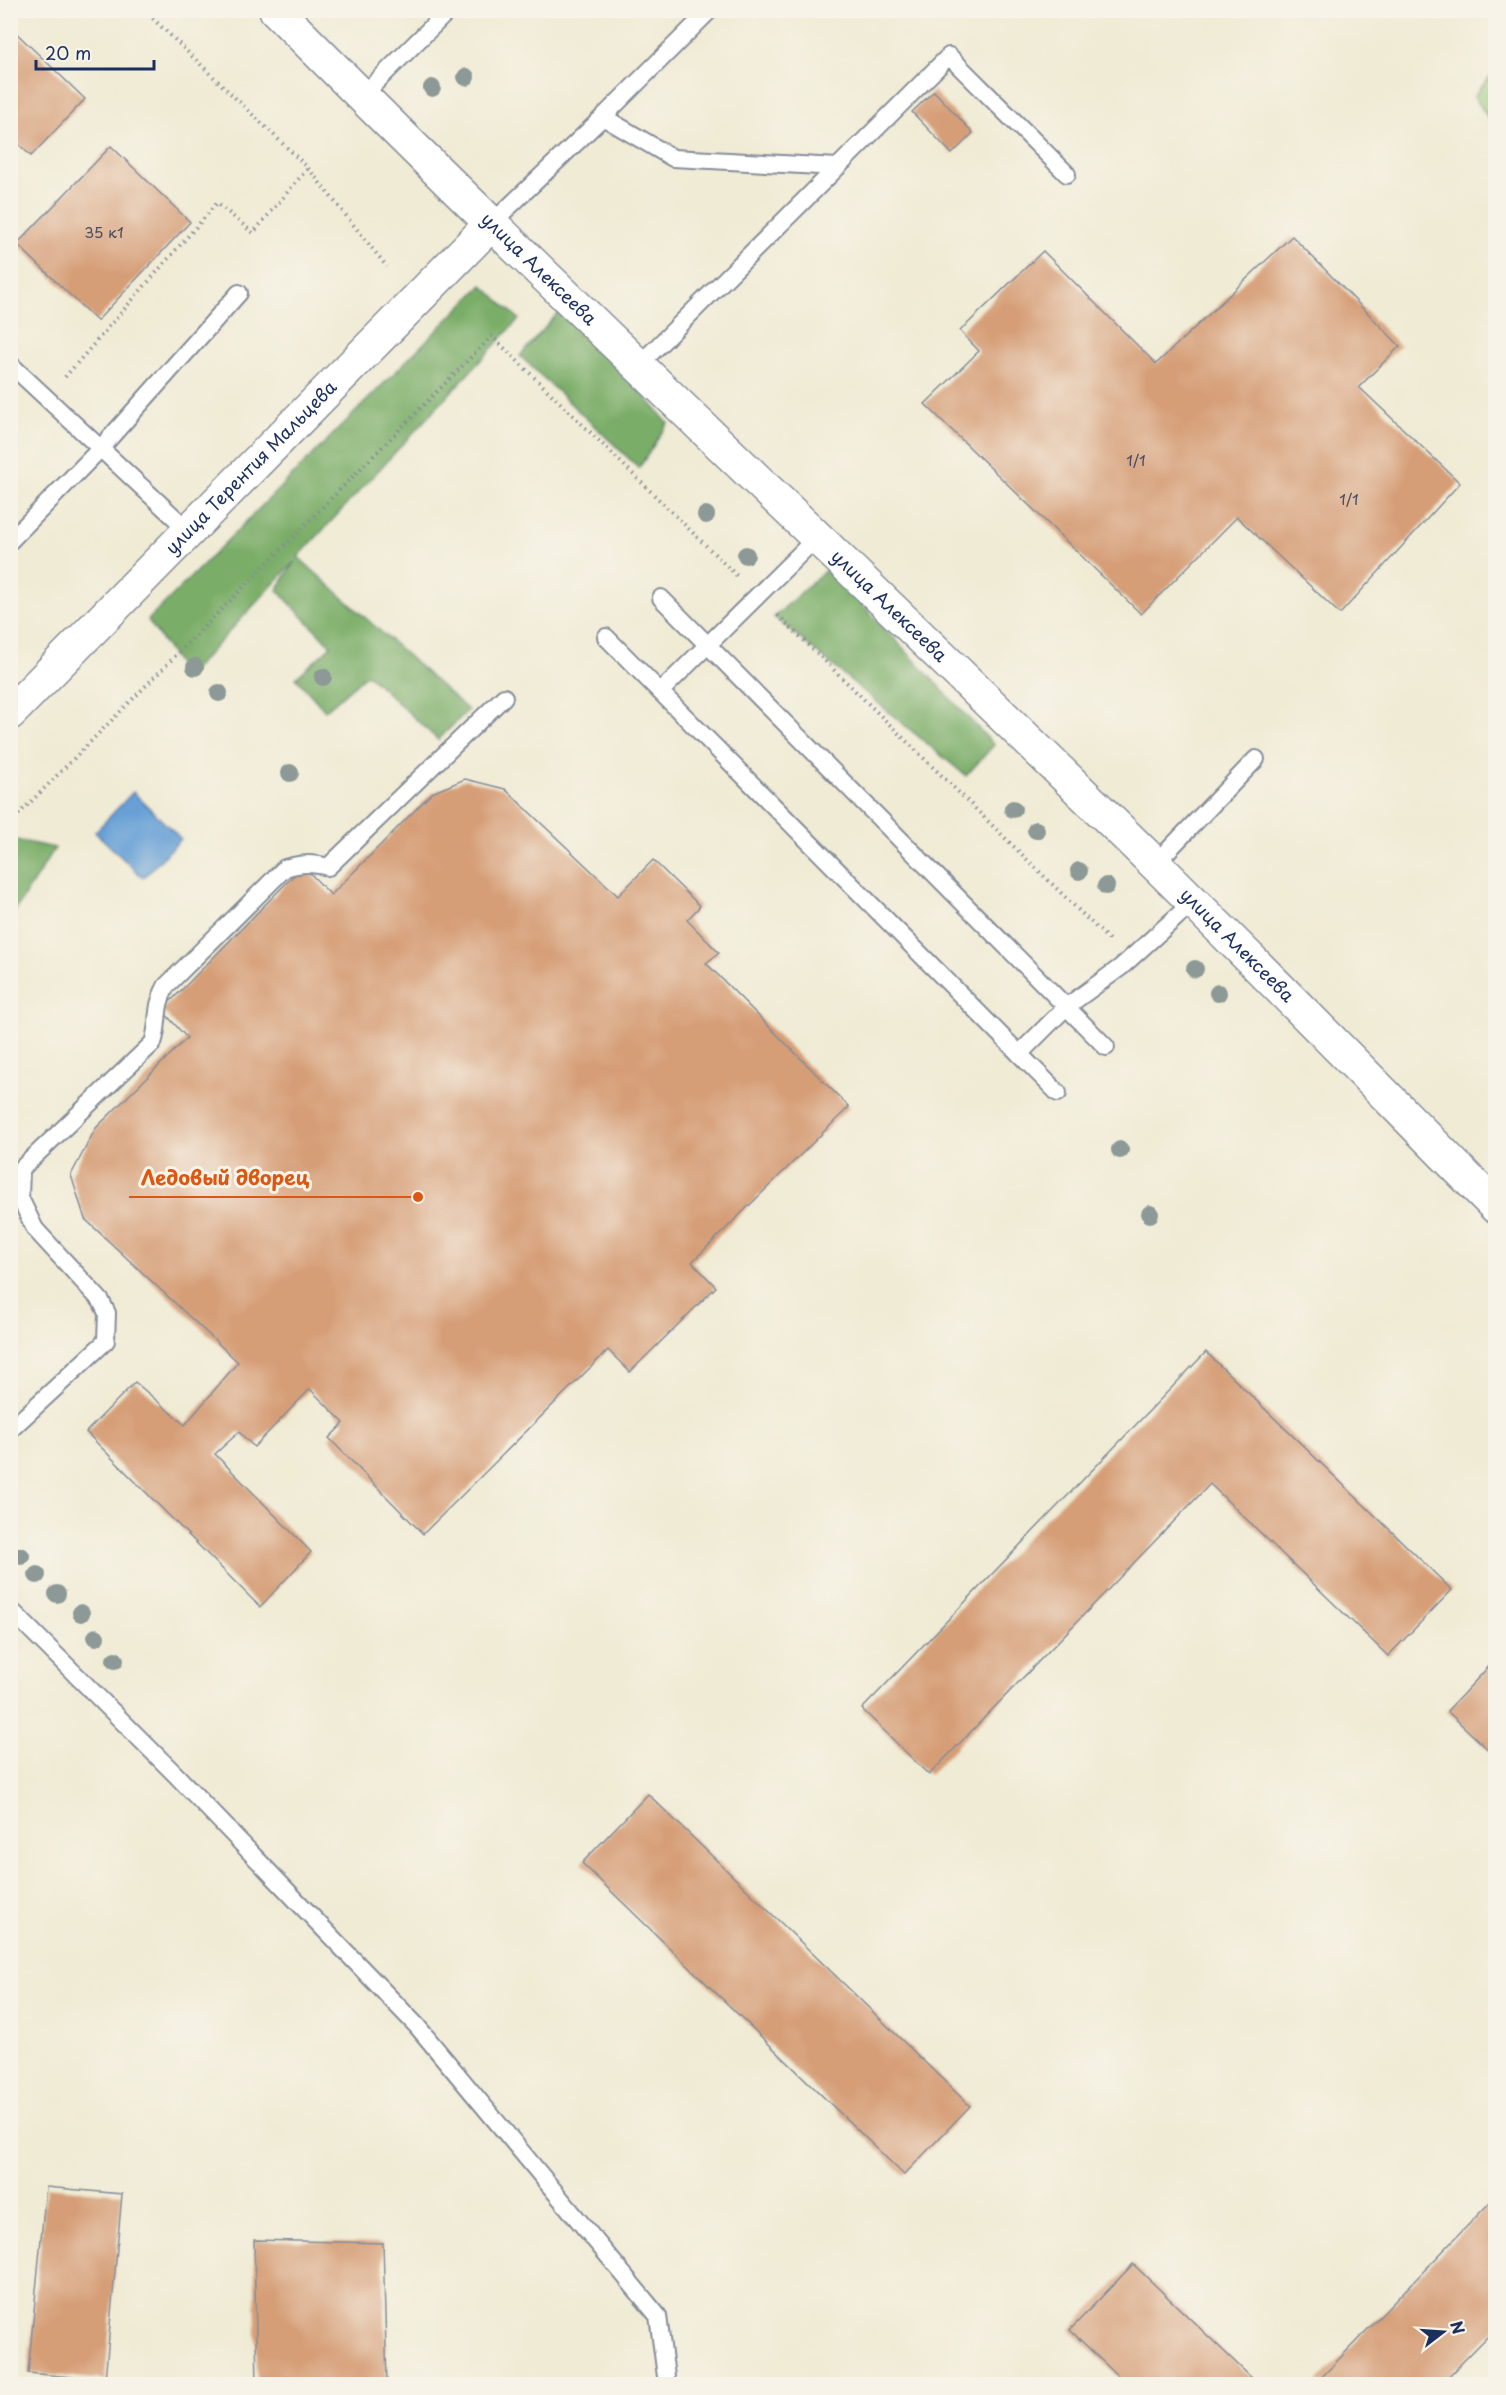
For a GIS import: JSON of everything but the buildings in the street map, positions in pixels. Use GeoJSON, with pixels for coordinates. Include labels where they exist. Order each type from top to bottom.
{"type":"FeatureCollection","features":[{"type":"Feature","properties":{"kind":"street","name":"улица Алексеева"},"geometry":{"type":"LineString","coordinates":[[276,10],[361,96],[1155,864],[1496,1207]]}},
{"type":"Feature","properties":{"kind":"street","name":"улица Терентия Мальцева"},"geometry":{"type":"LineString","coordinates":[[10,713],[492,223]]}},
{"type":"Feature","properties":{"kind":"lane"},"geometry":{"type":"LineString","coordinates":[[361,96],[449,10]]}},
{"type":"Feature","properties":{"kind":"lane"},"geometry":{"type":"LineString","coordinates":[[492,223],[710,10]]}},
{"type":"Feature","properties":{"kind":"lane"},"geometry":{"type":"LineString","coordinates":[[639,366],[949,56],[1067,174]]}},
{"type":"Feature","properties":{"kind":"lane"},"geometry":{"type":"LineString","coordinates":[[603,117],[673,158],[838,167]]}},
{"type":"Feature","properties":{"kind":"lane"},"geometry":{"type":"LineString","coordinates":[[10,541],[100,448],[239,293]]}},
{"type":"Feature","properties":{"kind":"lane"},"geometry":{"type":"LineString","coordinates":[[10,364],[189,531]]}},
{"type":"Feature","properties":{"kind":"lane"},"geometry":{"type":"LineString","coordinates":[[660,692],[816,538]]}},
{"type":"Feature","properties":{"kind":"lane"},"geometry":{"type":"LineString","coordinates":[[661,598],[1106,1047]]}},
{"type":"Feature","properties":{"kind":"lane"},"geometry":{"type":"LineString","coordinates":[[606,637],[1058,1093]]}},
{"type":"Feature","properties":{"kind":"lane"},"geometry":{"type":"LineString","coordinates":[[10,1430],[106,1341],[107,1313],[101,1301],[35,1228],[20,1198],[21,1169],[153,1043],[157,1030],[158,1000],[166,986],[285,868],[313,863],[328,867],[504,697]]}},
{"type":"Feature","properties":{"kind":"lane"},"geometry":{"type":"LineString","coordinates":[[1155,864],[1256,759]]}},
{"type":"Feature","properties":{"kind":"lane"},"geometry":{"type":"LineString","coordinates":[[1019,1054],[1066,1007],[1128,960],[1193,902]]}},
{"type":"Feature","properties":{"kind":"lane"},"geometry":{"type":"LineString","coordinates":[[10,1609],[175,1774],[417,2026],[658,2316],[667,2385]]}},
{"type":"Feature","properties":{"kind":"path"},"geometry":{"type":"LineString","coordinates":[[144,10],[308,168],[387,267]]}},
{"type":"Feature","properties":{"kind":"path"},"geometry":{"type":"LineString","coordinates":[[47,398],[217,203],[253,233],[308,168]]}},
{"type":"Feature","properties":{"kind":"path"},"geometry":{"type":"LineString","coordinates":[[10,822],[492,336],[1128,960]]}},
{"type":"Feature","properties":{"kind":"green space"},"geometry":{"type":"Polygon","coordinates":[[[1495,71],[1495,128],[1474,96],[1495,71]]]}},
{"type":"Feature","properties":{"kind":"green space"},"geometry":{"type":"Polygon","coordinates":[[[482,285],[519,319],[298,557],[468,710],[438,740],[367,674],[325,711],[296,678],[331,646],[277,590],[295,561],[187,677],[148,620],[482,285]]]}},
{"type":"Feature","properties":{"kind":"green space"},"geometry":{"type":"Polygon","coordinates":[[[565,305],[668,423],[639,468],[520,356],[565,305]]]}},
{"type":"Feature","properties":{"kind":"green space"},"geometry":{"type":"Polygon","coordinates":[[[828,568],[994,745],[966,776],[774,617],[828,568]]]}},
{"type":"Feature","properties":{"kind":"green space"},"geometry":{"type":"Polygon","coordinates":[[[10,839],[55,848],[11,917],[10,839]]]}},
{"type":"Feature","properties":{"kind":"water"},"geometry":{"type":"Polygon","coordinates":[[[133,792],[181,839],[143,878],[95,832],[133,792]]]}},
{"type":"Feature","properties":{"kind":"place","name":"Ледовый дворец"},"geometry":{"type":"Point","coordinates":[418,1197]}}]}
